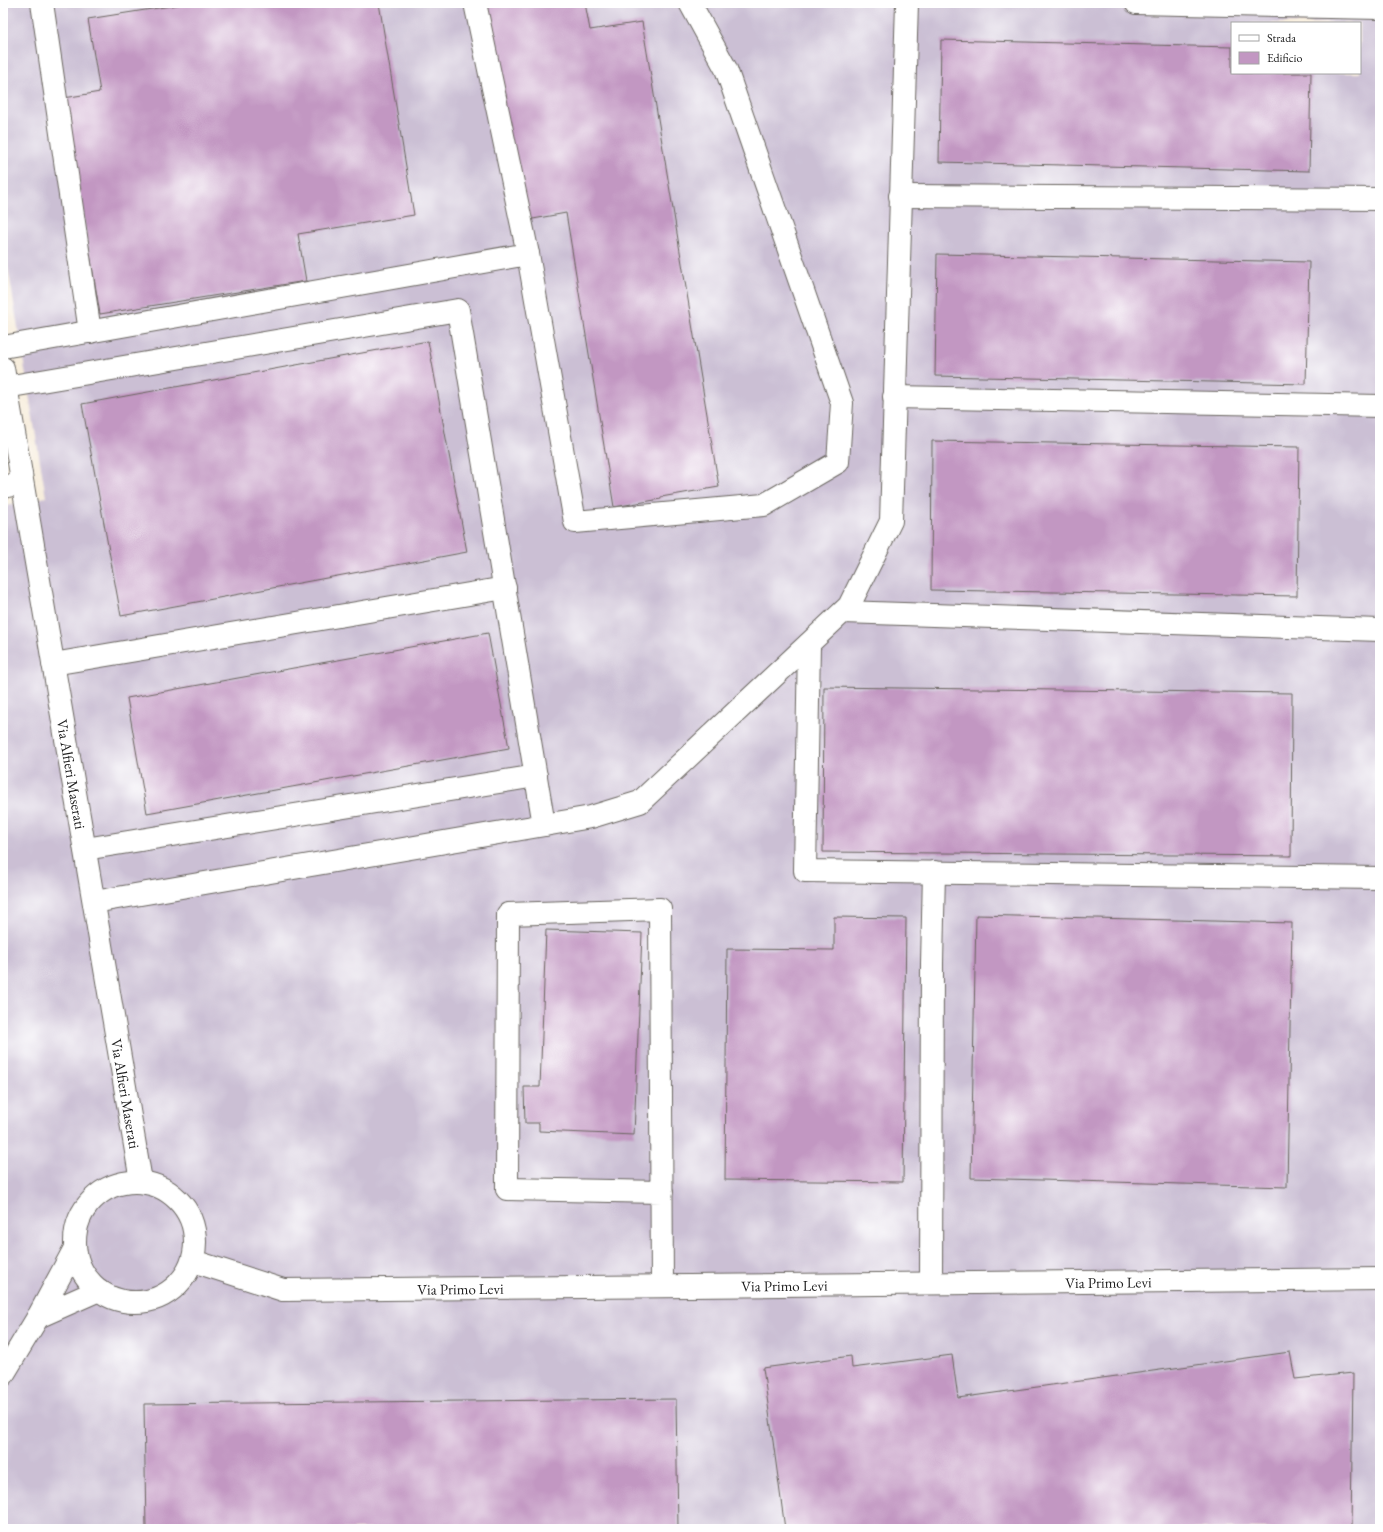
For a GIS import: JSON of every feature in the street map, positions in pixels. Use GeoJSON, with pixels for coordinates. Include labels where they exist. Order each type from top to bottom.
{"type":"FeatureCollection","features":[{"type":"Feature","properties":{"kind":"street"},"geometry":{"type":"LineString","coordinates":[[42,3],[90,332]]}},
{"type":"Feature","properties":{"kind":"street"},"geometry":{"type":"LineString","coordinates":[[475,3],[528,254],[575,522],[764,505],[838,462],[842,403],[726,69],[690,3]]}},
{"type":"Feature","properties":{"kind":"street"},"geometry":{"type":"LineString","coordinates":[[94,902],[591,817],[640,802],[849,606],[891,521],[907,3]]}},
{"type":"Feature","properties":{"kind":"street"},"geometry":{"type":"LineString","coordinates":[[1136,3],[1380,8]]}},
{"type":"Feature","properties":{"kind":"street"},"geometry":{"type":"LineString","coordinates":[[900,196],[1380,199]]}},
{"type":"Feature","properties":{"kind":"street"},"geometry":{"type":"LineString","coordinates":[[3,348],[528,254]]}},
{"type":"Feature","properties":{"kind":"street"},"geometry":{"type":"LineString","coordinates":[[5,377],[458,310],[544,825]]}},
{"type":"Feature","properties":{"kind":"street","name":"Via Alfieri Maserati"},"geometry":{"type":"LineString","coordinates":[[5,377],[13,485],[53,664],[141,1181]]}},
{"type":"Feature","properties":{"kind":"street"},"geometry":{"type":"LineString","coordinates":[[894,397],[1380,406]]}},
{"type":"Feature","properties":{"kind":"street"},"geometry":{"type":"LineString","coordinates":[[53,664],[504,588]]}},
{"type":"Feature","properties":{"kind":"street"},"geometry":{"type":"LineString","coordinates":[[843,612],[1380,630]]}},
{"type":"Feature","properties":{"kind":"street"},"geometry":{"type":"LineString","coordinates":[[808,644],[805,870],[1380,878]]}},
{"type":"Feature","properties":{"kind":"street"},"geometry":{"type":"LineString","coordinates":[[84,848],[536,776]]}},
{"type":"Feature","properties":{"kind":"street"},"geometry":{"type":"LineString","coordinates":[[931,1283],[932,963],[934,872]]}},
{"type":"Feature","properties":{"kind":"street"},"geometry":{"type":"LineString","coordinates":[[662,1192],[507,1189],[508,914],[660,910],[662,1192],[662,1286]]}},
{"type":"Feature","properties":{"kind":"street"},"geometry":{"type":"LineString","coordinates":[[3,1375],[38,1317],[75,1248],[78,1222],[94,1198],[114,1185],[141,1181],[161,1187],[184,1206],[190,1218],[196,1245],[193,1261],[183,1279],[165,1295],[141,1302],[118,1300],[99,1290],[83,1273],[75,1248]]}},
{"type":"Feature","properties":{"kind":"street","name":"Via Primo Levi"},"geometry":{"type":"LineString","coordinates":[[193,1261],[284,1290],[1380,1279]]}},
{"type":"Feature","properties":{"kind":"street"},"geometry":{"type":"LineString","coordinates":[[38,1317],[99,1290]]}},
{"type":"Feature","properties":{"kind":"shaded area"},"geometry":{"type":"Polygon","coordinates":[[[3,3],[1380,3],[1380,1529],[3,1529],[3,507],[46,497],[3,237],[3,3]]]}},
{"type":"Feature","properties":{"kind":"building"},"geometry":{"type":"Polygon","coordinates":[[[190,3],[264,3],[264,5],[278,3],[379,3],[414,215],[298,234],[306,281],[100,314],[64,98],[100,92],[88,19],[190,3]]]}},
{"type":"Feature","properties":{"kind":"building"},"geometry":{"type":"Polygon","coordinates":[[[479,3],[585,3],[590,30],[642,22],[719,487],[614,507],[566,213],[522,221],[479,3]]]}},
{"type":"Feature","properties":{"kind":"building"},"geometry":{"type":"Polygon","coordinates":[[[941,40],[1231,47],[1231,74],[1311,74],[1309,171],[939,162],[941,40]]]}},
{"type":"Feature","properties":{"kind":"building"},"geometry":{"type":"Polygon","coordinates":[[[937,254],[1309,262],[1306,384],[935,376],[937,254]]]}},
{"type":"Feature","properties":{"kind":"building"},"geometry":{"type":"Polygon","coordinates":[[[428,341],[467,552],[121,616],[82,404],[428,341]]]}},
{"type":"Feature","properties":{"kind":"building"},"geometry":{"type":"Polygon","coordinates":[[[932,441],[1299,447],[1297,596],[931,590],[932,441]]]}},
{"type":"Feature","properties":{"kind":"building"},"geometry":{"type":"Polygon","coordinates":[[[488,633],[509,748],[147,813],[127,698],[488,633]]]}},
{"type":"Feature","properties":{"kind":"building"},"geometry":{"type":"Polygon","coordinates":[[[824,687],[1292,693],[1291,856],[823,852],[824,687]]]}},
{"type":"Feature","properties":{"kind":"building"},"geometry":{"type":"Polygon","coordinates":[[[976,915],[1292,923],[1287,1187],[971,1178],[976,915]]]}},
{"type":"Feature","properties":{"kind":"building"},"geometry":{"type":"Polygon","coordinates":[[[834,917],[906,918],[903,1182],[725,1180],[727,949],[834,950],[834,917]]]}},
{"type":"Feature","properties":{"kind":"building"},"geometry":{"type":"Polygon","coordinates":[[[546,930],[642,933],[634,1135],[539,1131],[539,1123],[525,1123],[524,1087],[540,1087],[546,930]]]}},
{"type":"Feature","properties":{"kind":"building"},"geometry":{"type":"Polygon","coordinates":[[[1290,1352],[1295,1379],[1353,1373],[1351,1529],[785,1529],[763,1368],[851,1356],[852,1368],[952,1355],[958,1398],[1290,1352]]]}},
{"type":"Feature","properties":{"kind":"building"},"geometry":{"type":"Polygon","coordinates":[[[676,1399],[678,1529],[146,1529],[144,1404],[676,1399]]]}}]}
